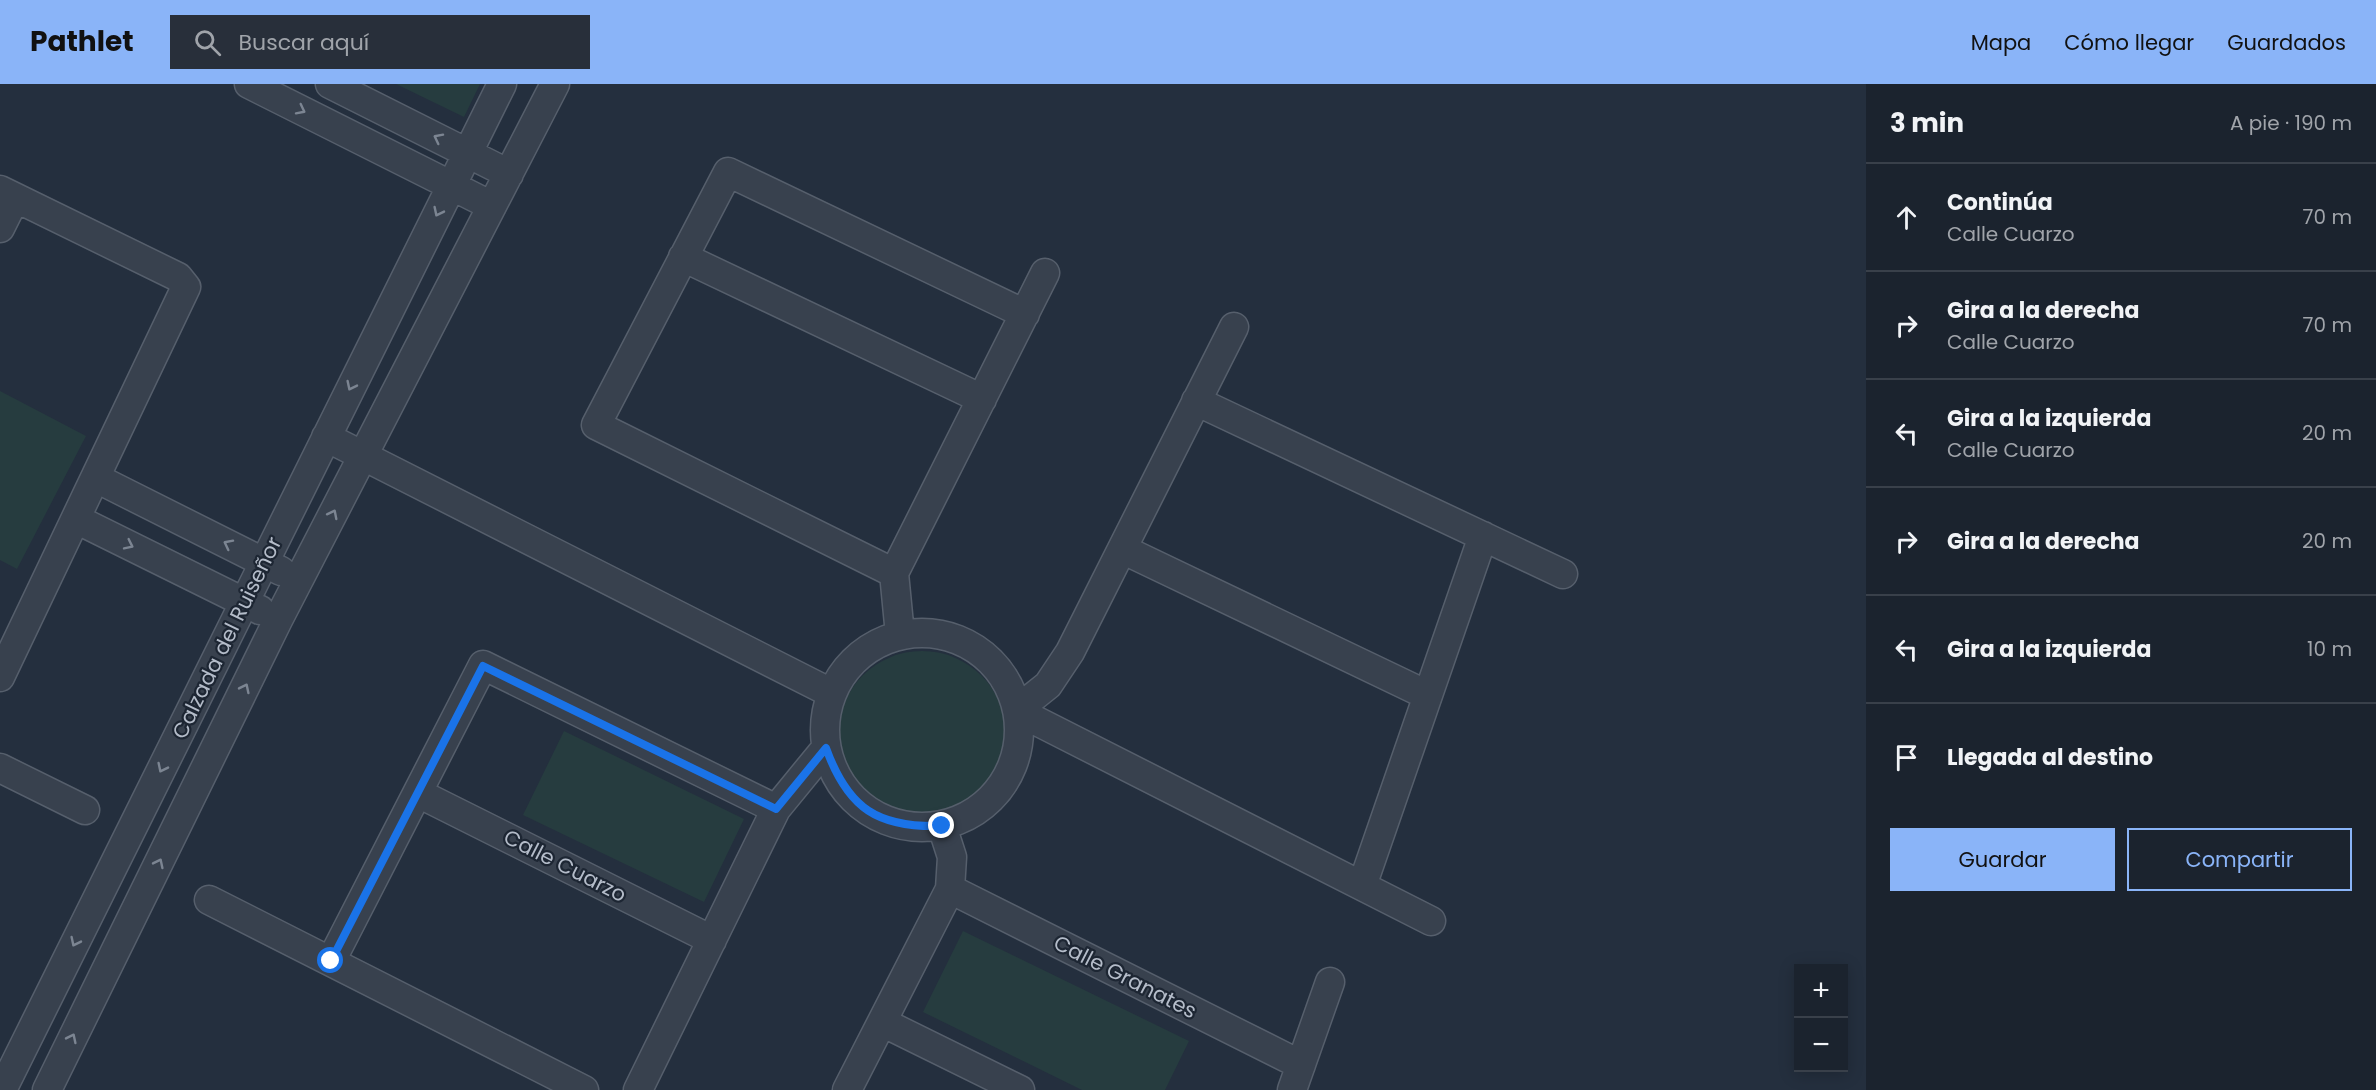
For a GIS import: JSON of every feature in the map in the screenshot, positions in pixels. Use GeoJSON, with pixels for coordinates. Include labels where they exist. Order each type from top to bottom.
{"type":"FeatureCollection","features":[{"type":"Feature","properties":{"kind":"street"},"geometry":{"type":"LineString","coordinates":[[249,84],[492,206]]}},
{"type":"Feature","properties":{"kind":"street"},"geometry":{"type":"LineString","coordinates":[[330,84],[509,174]]}},
{"type":"Feature","properties":{"kind":"street","name":"Calzada del Ruiseñor"},"geometry":{"type":"LineString","coordinates":[[2,1090],[502,84]]}},
{"type":"Feature","properties":{"kind":"street","name":"Calzada del Ruiseñor"},"geometry":{"type":"LineString","coordinates":[[47,1090],[278,620],[555,84]]}},
{"type":"Feature","properties":{"kind":"street"},"geometry":{"type":"LineString","coordinates":[[894,573],[596,425],[728,172],[1025,314]]}},
{"type":"Feature","properties":{"kind":"street"},"geometry":{"type":"LineString","coordinates":[[0,228],[7,194],[178,277],[186,287],[0,677]]}},
{"type":"Feature","properties":{"kind":"street"},"geometry":{"type":"LineString","coordinates":[[683,257],[982,399]]}},
{"type":"Feature","properties":{"kind":"street"},"geometry":{"type":"LineString","coordinates":[[900,635],[894,573],[1045,273]]}},
{"type":"Feature","properties":{"kind":"street"},"geometry":{"type":"LineString","coordinates":[[1018,711],[1048,685],[1070,652],[1234,327]]}},
{"type":"Feature","properties":{"kind":"street"},"geometry":{"type":"LineString","coordinates":[[1196,402],[1563,574]]}},
{"type":"Feature","properties":{"kind":"street"},"geometry":{"type":"LineString","coordinates":[[326,437],[831,693]]}},
{"type":"Feature","properties":{"kind":"street"},"geometry":{"type":"LineString","coordinates":[[96,478],[299,580]]}},
{"type":"Feature","properties":{"kind":"street"},"geometry":{"type":"LineString","coordinates":[[76,519],[278,620]]}},
{"type":"Feature","properties":{"kind":"street"},"geometry":{"type":"LineString","coordinates":[[1362,886],[1483,536]]}},
{"type":"Feature","properties":{"kind":"street"},"geometry":{"type":"LineString","coordinates":[[1122,549],[1428,695]]}},
{"type":"Feature","properties":{"kind":"street"},"geometry":{"type":"LineString","coordinates":[[931,633],[961,640],[987,657],[1007,681],[1018,711],[1020,740],[1012,770],[995,796],[971,816],[942,826],[911,827],[881,819],[856,802],[837,777],[826,748],[825,720],[831,693],[848,666],[871,646],[900,635],[931,633]]}},
{"type":"Feature","properties":{"kind":"street"},"geometry":{"type":"LineString","coordinates":[[331,961],[483,666],[776,809]]}},
{"type":"Feature","properties":{"kind":"street"},"geometry":{"type":"LineString","coordinates":[[1018,711],[1431,921]]}},
{"type":"Feature","properties":{"kind":"street"},"geometry":{"type":"LineString","coordinates":[[638,1090],[776,809],[826,748]]}},
{"type":"Feature","properties":{"kind":"street"},"geometry":{"type":"LineString","coordinates":[[0,768],[85,810]]}},
{"type":"Feature","properties":{"kind":"street","name":"Calle Cuarzo"},"geometry":{"type":"LineString","coordinates":[[417,793],[712,940]]}},
{"type":"Feature","properties":{"kind":"street"},"geometry":{"type":"LineString","coordinates":[[847,1090],[950,889],[952,857],[942,833],[942,826]]}},
{"type":"Feature","properties":{"kind":"street","name":"Calle Granates"},"geometry":{"type":"LineString","coordinates":[[950,889],[1296,1078],[1330,982]]}},
{"type":"Feature","properties":{"kind":"street"},"geometry":{"type":"LineString","coordinates":[[209,900],[584,1090]]}},
{"type":"Feature","properties":{"kind":"street"},"geometry":{"type":"LineString","coordinates":[[882,1022],[1020,1090]]}},
{"type":"Feature","properties":{"kind":"green space"},"geometry":{"type":"Polygon","coordinates":[[[396,84],[480,84],[464,117],[396,84]]]}},
{"type":"Feature","properties":{"kind":"green space"},"geometry":{"type":"Polygon","coordinates":[[[0,391],[86,436],[17,569],[0,560],[0,391]]]}},
{"type":"Feature","properties":{"kind":"green space"},"geometry":{"type":"Polygon","coordinates":[[[922,651],[938,652],[954,657],[982,675],[1000,703],[1005,719],[1005,751],[1000,767],[982,795],[954,813],[938,818],[922,819],[906,818],[890,813],[862,795],[844,767],[839,751],[838,735],[839,719],[844,703],[862,675],[890,657],[906,652],[922,651]]]}},
{"type":"Feature","properties":{"kind":"green space"},"geometry":{"type":"Polygon","coordinates":[[[564,731],[744,819],[704,902],[523,815],[564,731]]]}},
{"type":"Feature","properties":{"kind":"green space"},"geometry":{"type":"Polygon","coordinates":[[[963,931],[1189,1041],[1165,1090],[1082,1090],[923,1012],[963,931]]]}},
{"type":"Feature","properties":{"kind":"route"},"geometry":{"type":"LineString","coordinates":[[331,961],[483,666],[776,809],[826,748],[837,777],[856,802],[881,819],[911,827],[942,826]]}}]}
